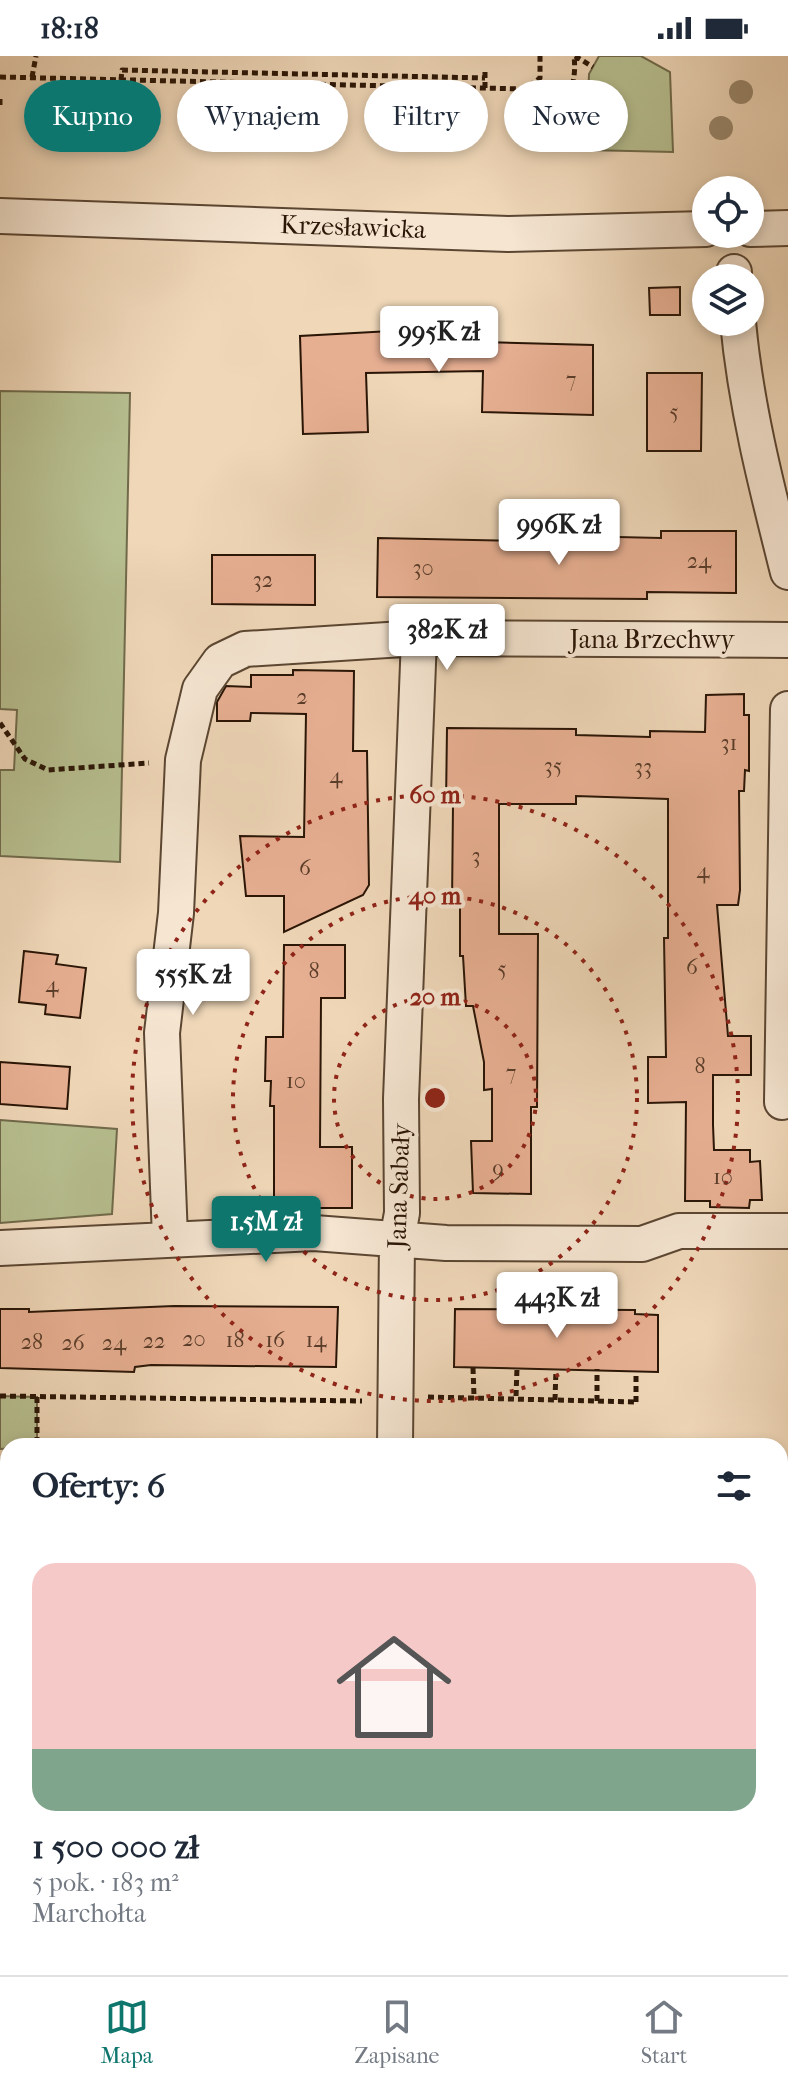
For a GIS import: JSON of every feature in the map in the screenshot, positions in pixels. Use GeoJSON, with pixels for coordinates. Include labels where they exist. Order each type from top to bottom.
{"type":"FeatureCollection","features":[{"type":"Feature","properties":{"kind":"street","name":"Krzesławicka"},"geometry":{"type":"LineString","coordinates":[[0,216],[508,234],[692,229]]}},
{"type":"Feature","properties":{"kind":"street"},"geometry":{"type":"LineString","coordinates":[[764,229],[788,228]]}},
{"type":"Feature","properties":{"kind":"street"},"geometry":{"type":"LineString","coordinates":[[739,336],[743,381],[755,440],[788,572]]}},
{"type":"Feature","properties":{"kind":"street","name":"Jana Brzechwy"},"geometry":{"type":"LineString","coordinates":[[170,1238],[162,1033],[176,913],[183,760],[200,689],[220,661],[245,649],[419,638],[788,640]]}},
{"type":"Feature","properties":{"kind":"street","name":"Jana Sabały"},"geometry":{"type":"LineString","coordinates":[[395,1438],[397,1240],[402,1213],[401,1099],[419,638]]}},
{"type":"Feature","properties":{"kind":"street"},"geometry":{"type":"LineString","coordinates":[[782,1102],[788,709]]}},
{"type":"Feature","properties":{"kind":"street"},"geometry":{"type":"LineString","coordinates":[[0,1248],[314,1233],[374,1235],[397,1240],[642,1244],[679,1231],[788,1231]]}},
{"type":"Feature","properties":{"kind":"path"},"geometry":{"type":"LineString","coordinates":[[32,77],[36,56]]}},
{"type":"Feature","properties":{"kind":"path"},"geometry":{"type":"LineString","coordinates":[[488,88],[525,89],[534,84],[541,73],[540,56]]}},
{"type":"Feature","properties":{"kind":"path"},"geometry":{"type":"LineString","coordinates":[[574,56],[593,67]]}},
{"type":"Feature","properties":{"kind":"path"},"geometry":{"type":"LineString","coordinates":[[574,56],[574,80]]}},
{"type":"Feature","properties":{"kind":"path"},"geometry":{"type":"LineString","coordinates":[[0,77],[121,80],[122,70],[485,78],[485,69]]}},
{"type":"Feature","properties":{"kind":"path"},"geometry":{"type":"LineString","coordinates":[[161,81],[364,85]]}},
{"type":"Feature","properties":{"kind":"path"},"geometry":{"type":"LineString","coordinates":[[0,95],[0,105]]}},
{"type":"Feature","properties":{"kind":"path"},"geometry":{"type":"LineString","coordinates":[[0,723],[25,759],[48,770],[183,760]]}},
{"type":"Feature","properties":{"kind":"path"},"geometry":{"type":"LineString","coordinates":[[473,1368],[474,1396]]}},
{"type":"Feature","properties":{"kind":"path"},"geometry":{"type":"LineString","coordinates":[[516,1396],[517,1368]]}},
{"type":"Feature","properties":{"kind":"path"},"geometry":{"type":"LineString","coordinates":[[555,1400],[556,1369]]}},
{"type":"Feature","properties":{"kind":"path"},"geometry":{"type":"LineString","coordinates":[[597,1369],[597,1401]]}},
{"type":"Feature","properties":{"kind":"path"},"geometry":{"type":"LineString","coordinates":[[0,1396],[395,1399],[516,1396],[637,1402],[636,1372]]}},
{"type":"Feature","properties":{"kind":"path"},"geometry":{"type":"LineString","coordinates":[[37,1397],[37,1438]]}},
{"type":"Feature","properties":{"kind":"green space"},"geometry":{"type":"Polygon","coordinates":[[[599,56],[641,56],[670,72],[673,152],[628,151],[628,80],[589,80],[599,56]]]}},
{"type":"Feature","properties":{"kind":"green space"},"geometry":{"type":"Polygon","coordinates":[[[0,391],[130,393],[120,862],[0,856],[0,770],[14,770],[17,710],[0,709],[0,391]]]}},
{"type":"Feature","properties":{"kind":"green space"},"geometry":{"type":"Polygon","coordinates":[[[0,1120],[117,1129],[112,1214],[0,1223],[0,1120]]]}},
{"type":"Feature","properties":{"kind":"green space"},"geometry":{"type":"Polygon","coordinates":[[[0,1396],[37,1397],[37,1438],[0,1438],[0,1396]]]}},
{"type":"Feature","properties":{"kind":"building"},"geometry":{"type":"Polygon","coordinates":[[[680,287],[680,315],[650,315],[649,288],[680,287]]]}},
{"type":"Feature","properties":{"kind":"building"},"geometry":{"type":"Polygon","coordinates":[[[446,328],[446,341],[593,345],[593,415],[482,412],[483,371],[366,373],[368,432],[303,434],[300,336],[446,328]]]}},
{"type":"Feature","properties":{"kind":"building"},"geometry":{"type":"Polygon","coordinates":[[[647,373],[702,373],[701,451],[647,451],[647,373]]]}},
{"type":"Feature","properties":{"kind":"building"},"geometry":{"type":"Polygon","coordinates":[[[661,531],[736,531],[736,593],[647,592],[647,599],[377,597],[378,538],[573,542],[573,536],[661,538],[661,531]]]}},
{"type":"Feature","properties":{"kind":"building"},"geometry":{"type":"Polygon","coordinates":[[[212,555],[315,555],[315,605],[212,604],[212,555]]]}},
{"type":"Feature","properties":{"kind":"building"},"geometry":{"type":"Polygon","coordinates":[[[293,670],[354,671],[353,751],[367,751],[369,885],[363,895],[284,932],[284,896],[246,896],[240,836],[304,837],[306,714],[251,713],[250,721],[217,721],[217,702],[226,686],[251,687],[251,675],[293,675],[293,670]]]}},
{"type":"Feature","properties":{"kind":"building"},"geometry":{"type":"Polygon","coordinates":[[[744,694],[744,715],[749,715],[749,771],[745,770],[744,791],[739,791],[740,890],[738,905],[717,905],[728,1036],[751,1036],[751,1075],[713,1075],[713,1125],[714,1150],[750,1150],[750,1162],[760,1161],[762,1200],[750,1200],[749,1208],[710,1207],[710,1201],[685,1201],[686,1102],[648,1103],[648,1057],[666,1057],[664,938],[668,938],[668,799],[576,796],[576,804],[499,804],[499,934],[538,934],[537,1107],[531,1107],[531,1194],[473,1193],[471,1141],[492,1141],[492,1089],[484,1090],[484,1062],[473,1006],[466,1006],[463,956],[460,956],[460,904],[452,904],[453,804],[446,804],[447,728],[576,729],[576,735],[650,737],[650,731],[705,732],[706,695],[744,694]]]}},
{"type":"Feature","properties":{"kind":"building"},"geometry":{"type":"Polygon","coordinates":[[[284,945],[345,945],[345,998],[321,998],[320,1147],[352,1147],[352,1208],[274,1208],[274,1106],[270,1106],[271,1081],[265,1081],[266,1037],[283,1037],[284,945]]]}},
{"type":"Feature","properties":{"kind":"building"},"geometry":{"type":"Polygon","coordinates":[[[24,951],[58,955],[56,964],[86,968],[80,1018],[45,1014],[46,1005],[19,1002],[24,951]]]}},
{"type":"Feature","properties":{"kind":"building"},"geometry":{"type":"Polygon","coordinates":[[[0,1062],[70,1067],[67,1109],[0,1104],[0,1062]]]}},
{"type":"Feature","properties":{"kind":"building"},"geometry":{"type":"Polygon","coordinates":[[[174,1306],[338,1307],[336,1367],[151,1365],[135,1367],[134,1372],[0,1368],[0,1309],[29,1309],[29,1312],[174,1306]]]}},
{"type":"Feature","properties":{"kind":"building"},"geometry":{"type":"Polygon","coordinates":[[[455,1309],[635,1310],[635,1314],[658,1315],[658,1372],[454,1367],[455,1309]]]}}]}
